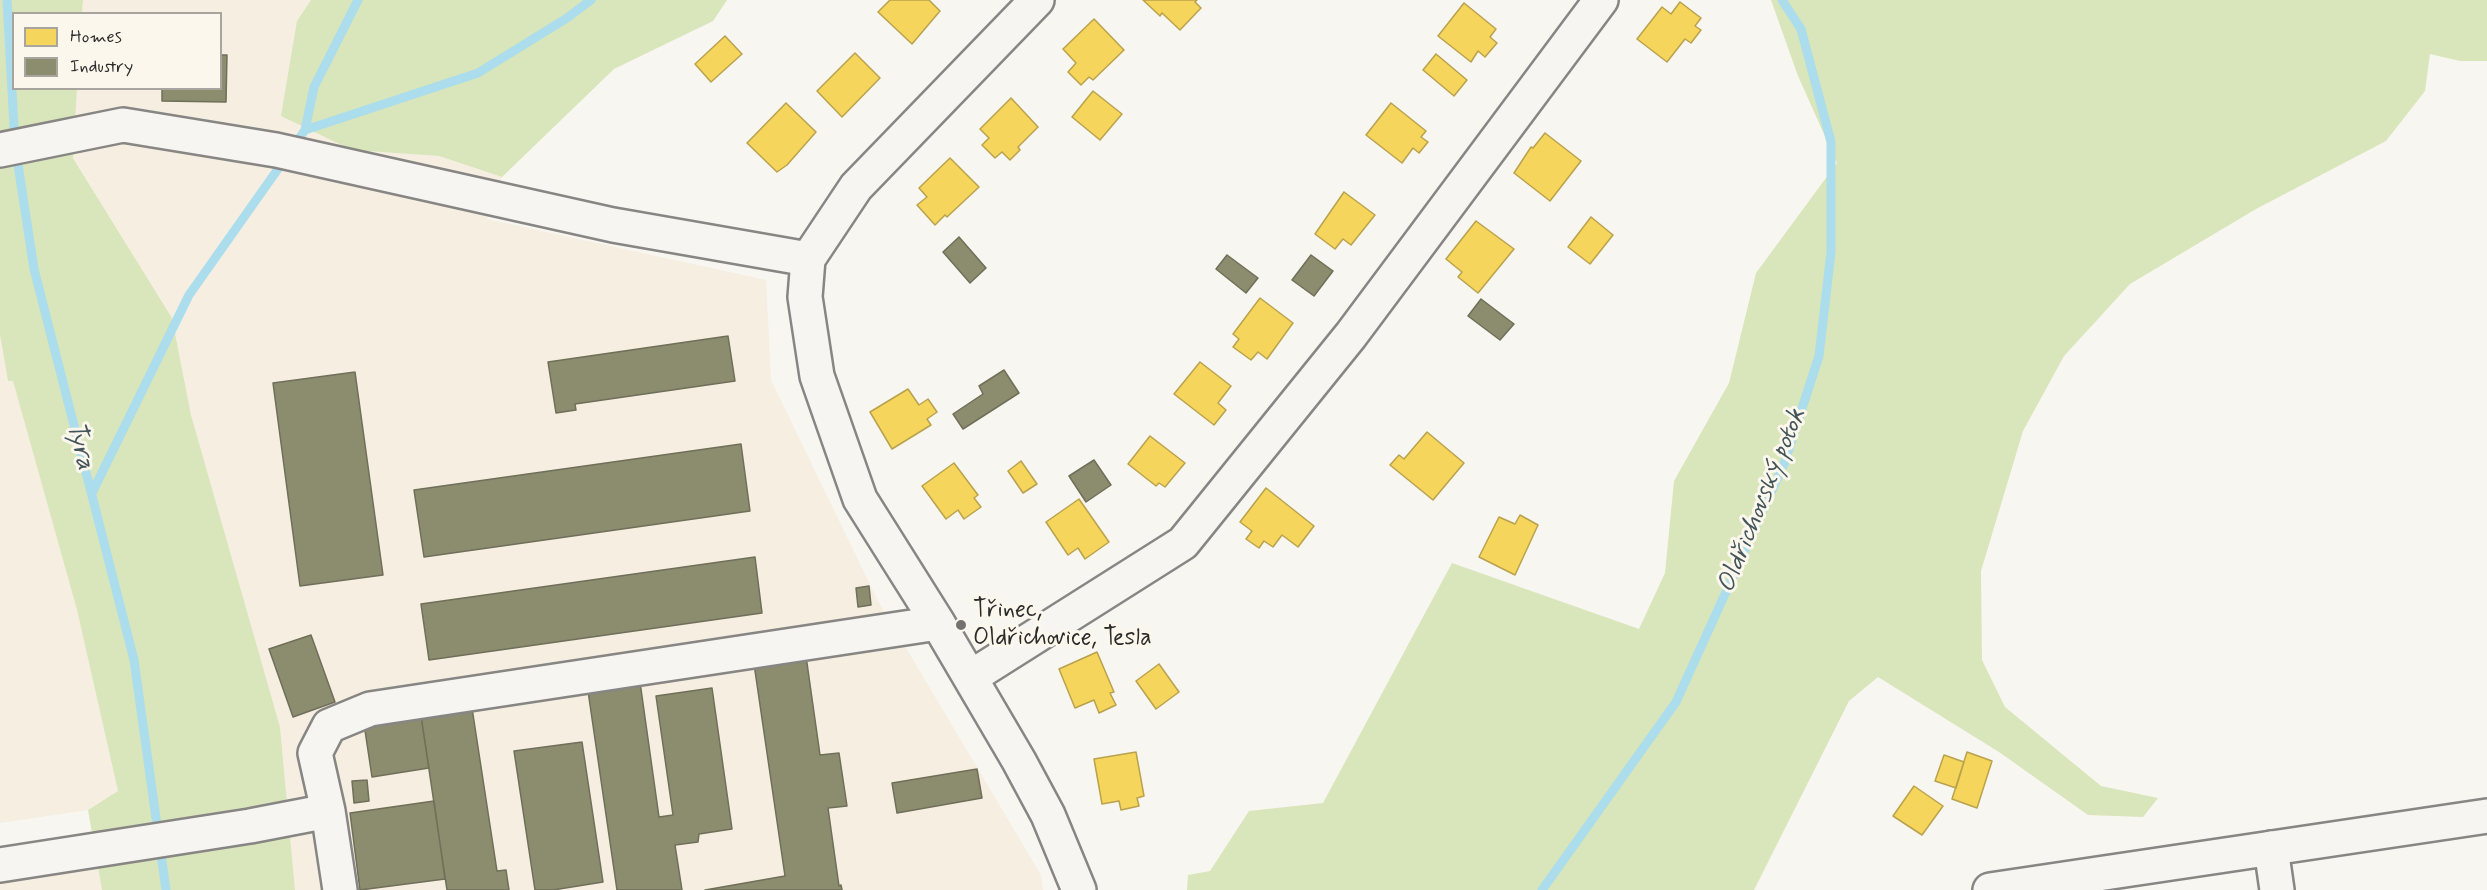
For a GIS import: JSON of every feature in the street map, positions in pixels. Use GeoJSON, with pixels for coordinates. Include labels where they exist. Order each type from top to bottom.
{"type":"FeatureCollection","features":[{"type":"Feature","properties":{"kind":"street"},"geometry":{"type":"LineString","coordinates":[[1037,0],[856,188],[808,259],[805,297],[817,376],[860,499],[971,677],[1048,816],[1079,890]]}},
{"type":"Feature","properties":{"kind":"street"},"geometry":{"type":"LineString","coordinates":[[971,677],[1182,543],[1351,334],[1601,0]]}},
{"type":"Feature","properties":{"kind":"street"},"geometry":{"type":"LineString","coordinates":[[0,150],[54,137],[123,125],[276,150],[613,225],[808,259]]}},
{"type":"Feature","properties":{"kind":"street"},"geometry":{"type":"LineString","coordinates":[[340,890],[315,753],[328,726],[370,709],[938,623]]}},
{"type":"Feature","properties":{"kind":"street"},"geometry":{"type":"LineString","coordinates":[[4,890],[0,866],[250,826],[327,811]]}},
{"type":"Feature","properties":{"kind":"street"},"geometry":{"type":"LineString","coordinates":[[1990,890],[2487,816]]}},
{"type":"Feature","properties":{"kind":"street"},"geometry":{"type":"LineString","coordinates":[[2271,848],[2277,890]]}},
{"type":"Feature","properties":{"kind":"shaded area"},"geometry":{"type":"Polygon","coordinates":[[[83,0],[311,0],[297,22],[352,150],[439,156],[502,177],[487,219],[766,280],[771,380],[877,599],[1041,875],[1043,890],[295,890],[280,727],[191,415],[172,318],[73,157],[77,90],[222,90],[222,12],[82,12],[83,0]]]}},
{"type":"Feature","properties":{"kind":"shaded area"},"geometry":{"type":"Polygon","coordinates":[[[0,335],[8,381],[13,381],[77,610],[118,791],[88,810],[0,823],[0,335]]]}},
{"type":"Feature","properties":{"kind":"shaded area"},"geometry":{"type":"Polygon","coordinates":[[[93,838],[102,890],[0,890],[0,850],[93,838]]]}},
{"type":"Feature","properties":{"kind":"green space"},"geometry":{"type":"Polygon","coordinates":[[[0,0],[83,0],[82,12],[12,12],[12,90],[77,90],[73,158],[172,318],[191,415],[280,727],[295,890],[102,890],[88,810],[118,791],[77,610],[13,381],[8,381],[0,335],[0,0]]]}},
{"type":"Feature","properties":{"kind":"green space"},"geometry":{"type":"Polygon","coordinates":[[[311,0],[727,0],[713,21],[614,69],[502,177],[439,156],[352,150],[281,116],[297,21],[311,0]]]}},
{"type":"Feature","properties":{"kind":"green space"},"geometry":{"type":"Polygon","coordinates":[[[1771,0],[2487,0],[2487,61],[2460,61],[2430,54],[2425,91],[2386,141],[2256,209],[2130,284],[2064,356],[2023,431],[1981,571],[1982,660],[2005,707],[2101,786],[2158,798],[2143,817],[2088,815],[1999,752],[1878,677],[1849,701],[1754,890],[1187,890],[1188,875],[1210,871],[1249,811],[1323,803],[1452,563],[1639,629],[1665,573],[1674,481],[1729,383],[1756,273],[1837,163],[1798,76],[1771,0]]]}},
{"type":"Feature","properties":{"kind":"building: Homes"},"geometry":{"type":"Polygon","coordinates":[[[890,0],[929,0],[940,11],[912,44],[878,12],[890,0]]]}},
{"type":"Feature","properties":{"kind":"building: Homes"},"geometry":{"type":"Polygon","coordinates":[[[1143,0],[1197,0],[1195,2],[1201,8],[1180,30],[1162,13],[1160,16],[1143,0]]]}},
{"type":"Feature","properties":{"kind":"building: Homes"},"geometry":{"type":"Polygon","coordinates":[[[1680,2],[1701,18],[1695,26],[1701,30],[1691,43],[1685,39],[1667,62],[1637,39],[1662,7],[1671,14],[1680,2]]]}},
{"type":"Feature","properties":{"kind":"building: Homes"},"geometry":{"type":"Polygon","coordinates":[[[1464,3],[1496,29],[1490,37],[1497,43],[1485,57],[1478,51],[1471,62],[1438,36],[1464,3]]]}},
{"type":"Feature","properties":{"kind":"building: Homes"},"geometry":{"type":"Polygon","coordinates":[[[1094,19],[1124,50],[1093,80],[1089,77],[1081,85],[1068,72],[1076,63],[1063,49],[1094,19]]]}},
{"type":"Feature","properties":{"kind":"building: Homes"},"geometry":{"type":"Polygon","coordinates":[[[725,36],[742,54],[711,82],[695,64],[725,36]]]}},
{"type":"Feature","properties":{"kind":"building: Homes"},"geometry":{"type":"Polygon","coordinates":[[[855,53],[880,78],[842,117],[817,91],[855,53]]]}},
{"type":"Feature","properties":{"kind":"building: Homes"},"geometry":{"type":"Polygon","coordinates":[[[1436,54],[1467,80],[1454,96],[1423,70],[1436,54]]]}},
{"type":"Feature","properties":{"kind":"building: Homes"},"geometry":{"type":"Polygon","coordinates":[[[1093,91],[1122,114],[1100,140],[1072,117],[1093,91]]]}},
{"type":"Feature","properties":{"kind":"building: Homes"},"geometry":{"type":"Polygon","coordinates":[[[1011,98],[1038,127],[1018,147],[1020,150],[1010,160],[1002,152],[995,158],[982,145],[989,138],[980,129],[1011,98]]]}},
{"type":"Feature","properties":{"kind":"building: Homes"},"geometry":{"type":"Polygon","coordinates":[[[786,103],[816,132],[787,165],[777,172],[747,143],[786,103]]]}},
{"type":"Feature","properties":{"kind":"building: Homes"},"geometry":{"type":"Polygon","coordinates":[[[1391,103],[1426,131],[1421,137],[1428,142],[1419,153],[1413,148],[1402,163],[1366,135],[1391,103]]]}},
{"type":"Feature","properties":{"kind":"building: Homes"},"geometry":{"type":"Polygon","coordinates":[[[1545,133],[1581,161],[1550,201],[1514,173],[1531,147],[1533,148],[1545,133]]]}},
{"type":"Feature","properties":{"kind":"building: Homes"},"geometry":{"type":"Polygon","coordinates":[[[950,158],[979,187],[935,225],[917,205],[927,197],[919,188],[950,158]]]}},
{"type":"Feature","properties":{"kind":"building: Homes"},"geometry":{"type":"Polygon","coordinates":[[[1344,192],[1375,215],[1351,245],[1343,239],[1335,249],[1315,234],[1344,192]]]}},
{"type":"Feature","properties":{"kind":"building: Homes"},"geometry":{"type":"Polygon","coordinates":[[[1591,217],[1613,235],[1590,264],[1568,247],[1591,217]]]}},
{"type":"Feature","properties":{"kind":"building: Homes"},"geometry":{"type":"Polygon","coordinates":[[[1476,221],[1514,249],[1478,293],[1458,277],[1462,272],[1446,259],[1476,221]]]}},
{"type":"Feature","properties":{"kind":"building: Homes"},"geometry":{"type":"Polygon","coordinates":[[[1260,298],[1293,323],[1267,359],[1258,352],[1251,360],[1233,347],[1239,339],[1233,334],[1260,298]]]}},
{"type":"Feature","properties":{"kind":"building: Homes"},"geometry":{"type":"Polygon","coordinates":[[[1200,362],[1231,386],[1218,403],[1226,410],[1214,425],[1174,394],[1200,362]]]}},
{"type":"Feature","properties":{"kind":"building: Homes"},"geometry":{"type":"Polygon","coordinates":[[[908,389],[919,405],[928,399],[937,412],[927,419],[931,425],[892,449],[870,412],[908,389]]]}},
{"type":"Feature","properties":{"kind":"building: Homes"},"geometry":{"type":"Polygon","coordinates":[[[1427,432],[1464,463],[1433,500],[1390,465],[1399,455],[1404,459],[1427,432]]]}},
{"type":"Feature","properties":{"kind":"building: Homes"},"geometry":{"type":"Polygon","coordinates":[[[1150,436],[1185,463],[1165,487],[1159,483],[1156,486],[1128,464],[1150,436]]]}},
{"type":"Feature","properties":{"kind":"building: Homes"},"geometry":{"type":"Polygon","coordinates":[[[1021,461],[1037,484],[1023,493],[1008,471],[1021,461]]]}},
{"type":"Feature","properties":{"kind":"building: Homes"},"geometry":{"type":"Polygon","coordinates":[[[954,463],[978,495],[974,498],[981,507],[964,519],[958,510],[946,519],[922,486],[954,463]]]}},
{"type":"Feature","properties":{"kind":"building: Homes"},"geometry":{"type":"Polygon","coordinates":[[[1266,488],[1314,526],[1298,547],[1282,535],[1273,547],[1264,541],[1259,548],[1246,539],[1252,531],[1240,522],[1266,488]]]}},
{"type":"Feature","properties":{"kind":"building: Homes"},"geometry":{"type":"Polygon","coordinates":[[[1079,499],[1109,542],[1085,559],[1078,548],[1068,555],[1046,522],[1079,499]]]}},
{"type":"Feature","properties":{"kind":"building: Homes"},"geometry":{"type":"Polygon","coordinates":[[[1520,515],[1538,525],[1515,575],[1479,557],[1499,517],[1515,524],[1520,515]]]}},
{"type":"Feature","properties":{"kind":"building: Homes"},"geometry":{"type":"Polygon","coordinates":[[[1097,652],[1114,692],[1110,693],[1116,705],[1099,713],[1094,700],[1075,708],[1059,669],[1097,652]]]}},
{"type":"Feature","properties":{"kind":"building: Homes"},"geometry":{"type":"Polygon","coordinates":[[[1159,664],[1179,692],[1156,709],[1136,681],[1159,664]]]}},
{"type":"Feature","properties":{"kind":"building: Homes"},"geometry":{"type":"Polygon","coordinates":[[[1136,752],[1144,796],[1137,798],[1139,806],[1121,810],[1119,801],[1102,804],[1094,759],[1136,752]]]}},
{"type":"Feature","properties":{"kind":"building: Homes"},"geometry":{"type":"Polygon","coordinates":[[[1967,752],[1992,761],[1977,808],[1952,799],[1967,752]]]}},
{"type":"Feature","properties":{"kind":"building: Homes"},"geometry":{"type":"Polygon","coordinates":[[[1944,755],[1964,762],[1956,788],[1935,781],[1944,755]]]}},
{"type":"Feature","properties":{"kind":"building: Homes"},"geometry":{"type":"Polygon","coordinates":[[[1914,786],[1943,806],[1922,835],[1893,816],[1914,786]]]}},
{"type":"Feature","properties":{"kind":"building: Industry"},"geometry":{"type":"Polygon","coordinates":[[[222,55],[227,55],[226,102],[162,101],[162,90],[222,90],[222,55]]]}},
{"type":"Feature","properties":{"kind":"building: Industry"},"geometry":{"type":"Polygon","coordinates":[[[959,237],[986,268],[970,283],[943,252],[959,237]]]}},
{"type":"Feature","properties":{"kind":"building: Industry"},"geometry":{"type":"Polygon","coordinates":[[[1227,255],[1258,278],[1246,293],[1216,269],[1227,255]]]}},
{"type":"Feature","properties":{"kind":"building: Industry"},"geometry":{"type":"Polygon","coordinates":[[[1311,255],[1333,271],[1314,296],[1292,280],[1311,255]]]}},
{"type":"Feature","properties":{"kind":"building: Industry"},"geometry":{"type":"Polygon","coordinates":[[[1481,299],[1514,324],[1500,340],[1468,316],[1481,299]]]}},
{"type":"Feature","properties":{"kind":"building: Industry"},"geometry":{"type":"Polygon","coordinates":[[[728,336],[735,381],[575,404],[576,410],[556,413],[548,362],[728,336]]]}},
{"type":"Feature","properties":{"kind":"building: Industry"},"geometry":{"type":"Polygon","coordinates":[[[1004,370],[1019,393],[963,429],[953,414],[983,394],[979,386],[1004,370]]]}},
{"type":"Feature","properties":{"kind":"building: Industry"},"geometry":{"type":"Polygon","coordinates":[[[355,372],[383,575],[300,586],[273,383],[355,372]]]}},
{"type":"Feature","properties":{"kind":"building: Industry"},"geometry":{"type":"Polygon","coordinates":[[[741,444],[750,511],[424,557],[414,490],[741,444]]]}},
{"type":"Feature","properties":{"kind":"building: Industry"},"geometry":{"type":"Polygon","coordinates":[[[1094,460],[1111,485],[1086,502],[1069,476],[1094,460]]]}},
{"type":"Feature","properties":{"kind":"building: Industry"},"geometry":{"type":"Polygon","coordinates":[[[755,557],[762,613],[429,660],[421,604],[755,557]]]}},
{"type":"Feature","properties":{"kind":"building: Industry"},"geometry":{"type":"Polygon","coordinates":[[[869,586],[871,605],[858,607],[856,588],[869,586]]]}},
{"type":"Feature","properties":{"kind":"building: Industry"},"geometry":{"type":"Polygon","coordinates":[[[311,635],[335,702],[293,717],[269,649],[311,635]]]}},
{"type":"Feature","properties":{"kind":"building: Industry"},"geometry":{"type":"Polygon","coordinates":[[[806,656],[820,755],[839,753],[847,806],[828,808],[839,886],[841,885],[842,890],[705,890],[785,876],[754,664],[806,656]]]}},
{"type":"Feature","properties":{"kind":"building: Industry"},"geometry":{"type":"Polygon","coordinates":[[[640,682],[659,817],[673,815],[656,696],[712,688],[732,829],[699,834],[698,842],[675,845],[682,890],[617,890],[588,691],[640,682]]]}},
{"type":"Feature","properties":{"kind":"building: Industry"},"geometry":{"type":"Polygon","coordinates":[[[472,708],[497,871],[506,870],[509,890],[447,890],[421,716],[472,708]]]}},
{"type":"Feature","properties":{"kind":"building: Industry"},"geometry":{"type":"Polygon","coordinates":[[[421,716],[429,768],[372,777],[364,724],[421,716]]]}},
{"type":"Feature","properties":{"kind":"building: Industry"},"geometry":{"type":"Polygon","coordinates":[[[582,742],[603,882],[553,890],[535,890],[514,751],[582,742]]]}},
{"type":"Feature","properties":{"kind":"building: Industry"},"geometry":{"type":"Polygon","coordinates":[[[977,769],[982,798],[897,813],[892,783],[977,769]]]}},
{"type":"Feature","properties":{"kind":"building: Industry"},"geometry":{"type":"Polygon","coordinates":[[[367,780],[369,801],[354,803],[352,781],[367,780]]]}},
{"type":"Feature","properties":{"kind":"building: Industry"},"geometry":{"type":"Polygon","coordinates":[[[434,801],[445,879],[360,890],[350,813],[434,801]]]}},
{"type":"Feature","properties":{"kind":"waterway","name":"Tyra"},"geometry":{"type":"LineString","coordinates":[[7,0],[15,145],[34,269],[134,660],[166,890]]}},
{"type":"Feature","properties":{"kind":"waterway"},"geometry":{"type":"LineString","coordinates":[[293,147],[305,130],[314,87],[358,0]]}},
{"type":"Feature","properties":{"kind":"waterway"},"geometry":{"type":"LineString","coordinates":[[305,130],[478,73],[567,18],[591,0]]}},
{"type":"Feature","properties":{"kind":"waterway","name":"Oldřichovský potok"},"geometry":{"type":"LineString","coordinates":[[1542,890],[1676,702],[1784,464],[1819,356],[1831,252],[1831,142],[1801,29],[1782,0]]}},
{"type":"Feature","properties":{"kind":"waterway"},"geometry":{"type":"LineString","coordinates":[[92,493],[189,295],[285,159]]}},
{"type":"Feature","properties":{"kind":"place","name":"Třinec, Oldřichovice, Tesla"},"geometry":{"type":"Point","coordinates":[961,625]}}]}
